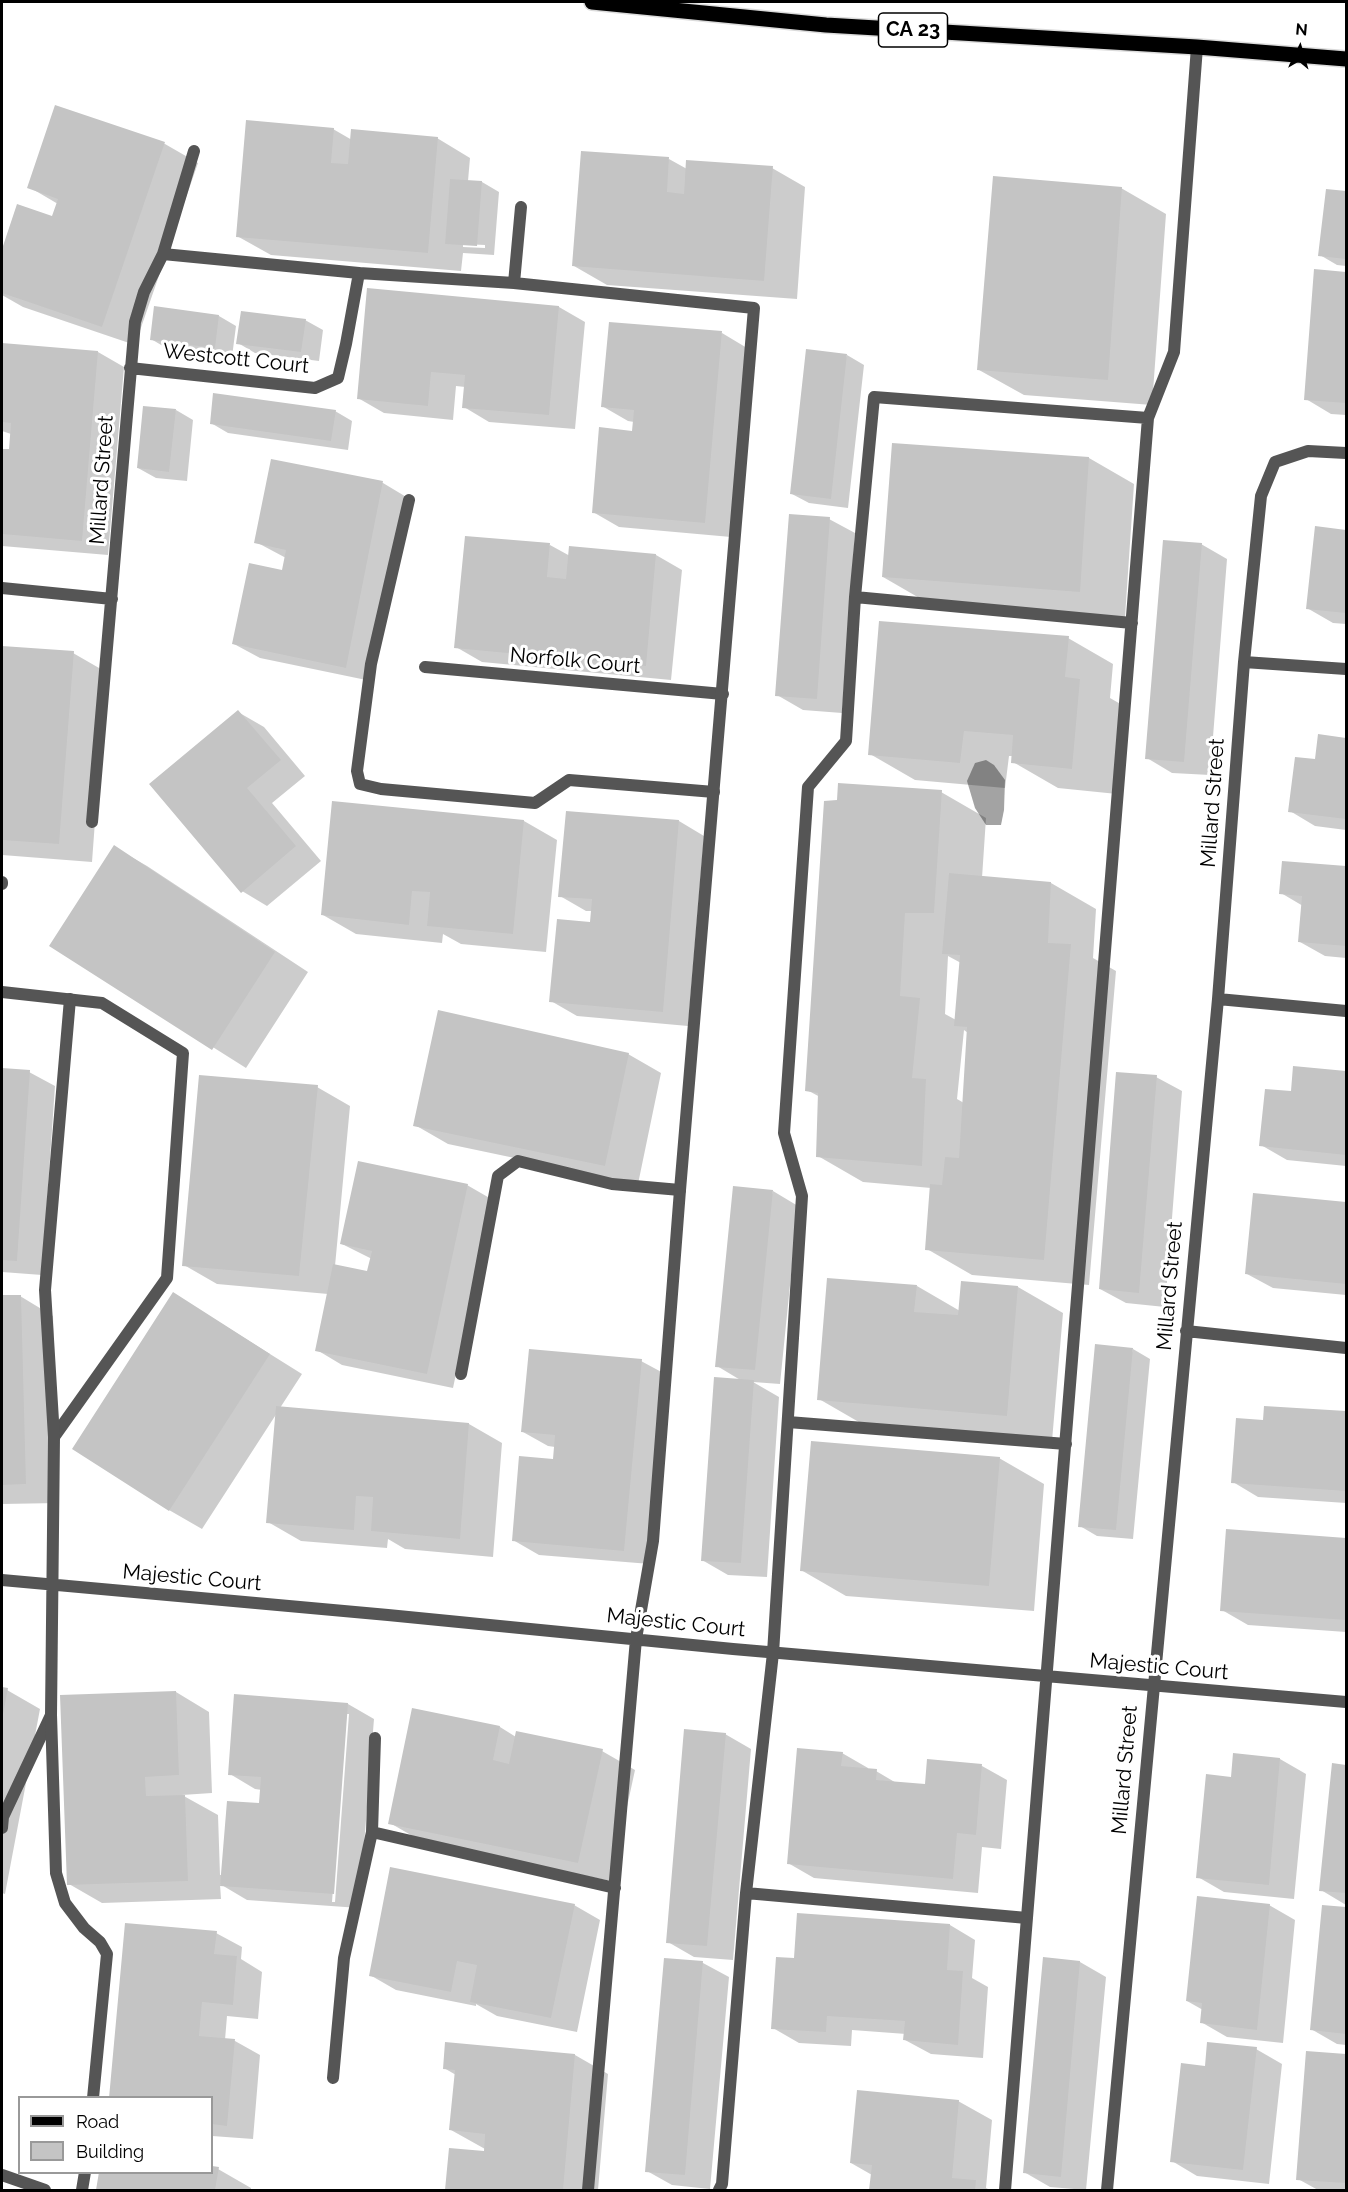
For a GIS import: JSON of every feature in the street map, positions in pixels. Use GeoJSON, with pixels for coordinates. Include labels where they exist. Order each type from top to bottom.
{"type":"FeatureCollection","features":[{"type":"Feature","properties":{"kind":"main road","name":"CA 23"},"geometry":{"type":"LineString","coordinates":[[592,2],[826,25],[1197,47],[1347,59]]}},
{"type":"Feature","properties":{"kind":"street"},"geometry":{"type":"LineString","coordinates":[[1005,2190],[1148,418],[1174,352],[1197,47]]}},
{"type":"Feature","properties":{"kind":"street","name":"Millard Street"},"geometry":{"type":"LineString","coordinates":[[92,822],[135,322],[144,291],[163,254],[194,151]]}},
{"type":"Feature","properties":{"kind":"street"},"geometry":{"type":"LineString","coordinates":[[514,283],[521,207]]}},
{"type":"Feature","properties":{"kind":"street"},"geometry":{"type":"LineString","coordinates":[[163,254],[359,273],[514,283],[754,308],[653,1541],[636,1639],[588,2190]]}},
{"type":"Feature","properties":{"kind":"street","name":"Westcott Court"},"geometry":{"type":"LineString","coordinates":[[130,368],[315,388],[338,378],[359,273]]}},
{"type":"Feature","properties":{"kind":"street"},"geometry":{"type":"LineString","coordinates":[[719,2190],[722,2184],[746,1893],[773,1653],[788,1422],[802,1196],[784,1133],[808,787],[846,741],[855,597],[874,397],[1148,418]]}},
{"type":"Feature","properties":{"kind":"street","name":"Millard Street"},"geometry":{"type":"LineString","coordinates":[[1107,2190],[1218,999],[1244,662],[1260,496],[1275,462],[1308,451],[1347,453]]}},
{"type":"Feature","properties":{"kind":"street"},"geometry":{"type":"LineString","coordinates":[[409,500],[371,664],[357,771],[360,784],[381,789],[535,803],[569,780],[714,792]]}},
{"type":"Feature","properties":{"kind":"street"},"geometry":{"type":"LineString","coordinates":[[2,588],[112,599]]}},
{"type":"Feature","properties":{"kind":"street"},"geometry":{"type":"LineString","coordinates":[[855,597],[1132,623]]}},
{"type":"Feature","properties":{"kind":"street"},"geometry":{"type":"LineString","coordinates":[[1244,662],[1347,669]]}},
{"type":"Feature","properties":{"kind":"street","name":"Norfolk Court"},"geometry":{"type":"LineString","coordinates":[[424,667],[723,694]]}},
{"type":"Feature","properties":{"kind":"street"},"geometry":{"type":"LineString","coordinates":[[2,992],[102,1003],[183,1053],[167,1278],[54,1437]]}},
{"type":"Feature","properties":{"kind":"street"},"geometry":{"type":"LineString","coordinates":[[70,999],[45,1290],[54,1437],[51,1715],[56,1873],[65,1903],[84,1928],[100,1942],[107,1954],[93,2096]]}},
{"type":"Feature","properties":{"kind":"street"},"geometry":{"type":"LineString","coordinates":[[1218,999],[1347,1011]]}},
{"type":"Feature","properties":{"kind":"street"},"geometry":{"type":"LineString","coordinates":[[461,1374],[498,1176],[518,1161],[612,1184],[680,1190]]}},
{"type":"Feature","properties":{"kind":"street"},"geometry":{"type":"LineString","coordinates":[[1186,1331],[1347,1348]]}},
{"type":"Feature","properties":{"kind":"street"},"geometry":{"type":"LineString","coordinates":[[788,1422],[1066,1444]]}},
{"type":"Feature","properties":{"kind":"street","name":"Majestic Court"},"geometry":{"type":"LineString","coordinates":[[2,1580],[773,1653],[1347,1702]]}},
{"type":"Feature","properties":{"kind":"street"},"geometry":{"type":"LineString","coordinates":[[2,1828],[3,1817],[51,1715]]}},
{"type":"Feature","properties":{"kind":"street"},"geometry":{"type":"LineString","coordinates":[[333,2078],[344,1958],[372,1832],[375,1737]]}},
{"type":"Feature","properties":{"kind":"street"},"geometry":{"type":"LineString","coordinates":[[372,1832],[615,1888]]}},
{"type":"Feature","properties":{"kind":"street"},"geometry":{"type":"LineString","coordinates":[[746,1893],[1027,1918]]}},
{"type":"Feature","properties":{"kind":"street"},"geometry":{"type":"LineString","coordinates":[[82,2190],[85,2174]]}},
{"type":"Feature","properties":{"kind":"street"},"geometry":{"type":"LineString","coordinates":[[2,2175],[45,2190]]}},
{"type":"Feature","properties":{"kind":"shaded area"},"geometry":{"type":"Polygon","coordinates":[[[986,760],[994,765],[1005,780],[1001,825],[986,825],[975,808],[967,781],[975,763],[986,760]]]}},
{"type":"Feature","properties":{"kind":"building"},"geometry":{"type":"Polygon","coordinates":[[[55,105],[165,142],[102,327],[2,293],[2,249],[17,204],[52,216],[58,199],[27,188],[55,105]]]}},
{"type":"Feature","properties":{"kind":"building"},"geometry":{"type":"Polygon","coordinates":[[[246,120],[334,128],[331,163],[348,164],[351,129],[438,137],[428,253],[236,237],[246,120]]]}},
{"type":"Feature","properties":{"kind":"building"},"geometry":{"type":"Polygon","coordinates":[[[581,151],[669,157],[667,192],[684,194],[686,160],[773,166],[764,281],[572,266],[581,151]]]}},
{"type":"Feature","properties":{"kind":"building"},"geometry":{"type":"Polygon","coordinates":[[[993,176],[1122,187],[1108,380],[977,370],[993,176]]]}},
{"type":"Feature","properties":{"kind":"building"},"geometry":{"type":"Polygon","coordinates":[[[450,179],[482,181],[477,246],[445,244],[450,179]]]}},
{"type":"Feature","properties":{"kind":"building"},"geometry":{"type":"Polygon","coordinates":[[[1326,189],[1346,191],[1346,259],[1318,256],[1326,189]]]}},
{"type":"Feature","properties":{"kind":"building"},"geometry":{"type":"Polygon","coordinates":[[[1314,269],[1346,272],[1346,403],[1304,400],[1314,269]]]}},
{"type":"Feature","properties":{"kind":"building"},"geometry":{"type":"Polygon","coordinates":[[[367,288],[559,306],[549,415],[462,408],[465,375],[431,372],[428,406],[357,399],[367,288]]]}},
{"type":"Feature","properties":{"kind":"building"},"geometry":{"type":"Polygon","coordinates":[[[154,306],[219,315],[215,348],[150,340],[154,306]]]}},
{"type":"Feature","properties":{"kind":"building"},"geometry":{"type":"Polygon","coordinates":[[[241,311],[306,319],[301,352],[236,344],[241,311]]]}},
{"type":"Feature","properties":{"kind":"building"},"geometry":{"type":"Polygon","coordinates":[[[609,322],[722,331],[705,523],[592,513],[599,427],[632,431],[634,410],[601,407],[609,322]]]}},
{"type":"Feature","properties":{"kind":"building"},"geometry":{"type":"Polygon","coordinates":[[[2,343],[98,351],[82,541],[2,534],[2,449],[9,449],[11,423],[2,422],[2,343]]]}},
{"type":"Feature","properties":{"kind":"building"},"geometry":{"type":"Polygon","coordinates":[[[806,349],[847,354],[831,499],[790,494],[806,349]]]}},
{"type":"Feature","properties":{"kind":"building"},"geometry":{"type":"Polygon","coordinates":[[[213,393],[336,410],[331,441],[210,424],[213,393]]]}},
{"type":"Feature","properties":{"kind":"building"},"geometry":{"type":"Polygon","coordinates":[[[143,406],[176,409],[169,472],[137,468],[143,406]]]}},
{"type":"Feature","properties":{"kind":"building"},"geometry":{"type":"Polygon","coordinates":[[[892,443],[1089,457],[1080,592],[882,577],[892,443]]]}},
{"type":"Feature","properties":{"kind":"building"},"geometry":{"type":"Polygon","coordinates":[[[271,459],[383,481],[346,668],[232,644],[249,563],[282,570],[286,550],[254,543],[271,459]]]}},
{"type":"Feature","properties":{"kind":"building"},"geometry":{"type":"Polygon","coordinates":[[[789,514],[830,517],[817,699],[775,696],[789,514]]]}},
{"type":"Feature","properties":{"kind":"building"},"geometry":{"type":"Polygon","coordinates":[[[1315,526],[1346,530],[1346,613],[1306,609],[1315,526]]]}},
{"type":"Feature","properties":{"kind":"building"},"geometry":{"type":"Polygon","coordinates":[[[465,536],[550,543],[547,577],[566,579],[569,546],[656,554],[646,666],[454,648],[465,536]]]}},
{"type":"Feature","properties":{"kind":"building"},"geometry":{"type":"Polygon","coordinates":[[[1163,540],[1202,543],[1184,762],[1145,759],[1163,540]]]}},
{"type":"Feature","properties":{"kind":"building"},"geometry":{"type":"Polygon","coordinates":[[[879,621],[1069,636],[1065,677],[1080,679],[1072,769],[1011,763],[1013,735],[964,731],[960,763],[868,755],[879,621]]]}},
{"type":"Feature","properties":{"kind":"building"},"geometry":{"type":"Polygon","coordinates":[[[2,646],[74,651],[59,844],[2,840],[2,646]]]}},
{"type":"Feature","properties":{"kind":"building"},"geometry":{"type":"Polygon","coordinates":[[[238,710],[281,760],[247,788],[296,846],[241,893],[149,784],[238,710]]]}},
{"type":"Feature","properties":{"kind":"building"},"geometry":{"type":"Polygon","coordinates":[[[1318,734],[1346,738],[1346,819],[1288,812],[1295,757],[1315,759],[1318,734]]]}},
{"type":"Feature","properties":{"kind":"building"},"geometry":{"type":"Polygon","coordinates":[[[838,783],[942,790],[934,913],[905,913],[900,996],[920,998],[912,1078],[926,1079],[922,1166],[816,1157],[818,1093],[805,1091],[824,801],[837,800],[838,783]]]}},
{"type":"Feature","properties":{"kind":"building"},"geometry":{"type":"Polygon","coordinates":[[[332,801],[524,820],[513,934],[427,926],[430,892],[412,891],[409,925],[321,915],[332,801]]]}},
{"type":"Feature","properties":{"kind":"building"},"geometry":{"type":"Polygon","coordinates":[[[566,811],[679,820],[663,1012],[549,1002],[557,919],[590,922],[592,899],[558,897],[566,811]]]}},
{"type":"Feature","properties":{"kind":"building"},"geometry":{"type":"Polygon","coordinates":[[[114,845],[275,952],[212,1050],[49,946],[114,845]]]}},
{"type":"Feature","properties":{"kind":"building"},"geometry":{"type":"Polygon","coordinates":[[[1282,861],[1346,866],[1346,946],[1298,942],[1302,896],[1279,894],[1282,861]]]}},
{"type":"Feature","properties":{"kind":"building"},"geometry":{"type":"Polygon","coordinates":[[[949,873],[1051,882],[1048,943],[1071,944],[1044,1260],[925,1250],[930,1184],[942,1185],[945,1157],[959,1158],[967,1027],[954,1026],[960,955],[942,954],[949,873]]]}},
{"type":"Feature","properties":{"kind":"building"},"geometry":{"type":"Polygon","coordinates":[[[438,1010],[629,1053],[605,1166],[413,1126],[438,1010]]]}},
{"type":"Feature","properties":{"kind":"building"},"geometry":{"type":"Polygon","coordinates":[[[1293,1066],[1346,1071],[1346,1155],[1259,1146],[1265,1089],[1291,1091],[1293,1066]]]}},
{"type":"Feature","properties":{"kind":"building"},"geometry":{"type":"Polygon","coordinates":[[[2,1068],[30,1070],[17,1261],[2,1260],[2,1068]]]}},
{"type":"Feature","properties":{"kind":"building"},"geometry":{"type":"Polygon","coordinates":[[[1116,1072],[1157,1075],[1139,1293],[1099,1289],[1116,1072]]]}},
{"type":"Feature","properties":{"kind":"building"},"geometry":{"type":"Polygon","coordinates":[[[199,1075],[318,1085],[299,1276],[182,1266],[199,1075]]]}},
{"type":"Feature","properties":{"kind":"building"},"geometry":{"type":"Polygon","coordinates":[[[358,1161],[468,1184],[427,1374],[315,1351],[333,1264],[367,1271],[372,1251],[340,1244],[358,1161]]]}},
{"type":"Feature","properties":{"kind":"building"},"geometry":{"type":"Polygon","coordinates":[[[733,1186],[773,1190],[755,1370],[715,1367],[733,1186]]]}},
{"type":"Feature","properties":{"kind":"building"},"geometry":{"type":"Polygon","coordinates":[[[1253,1193],[1346,1202],[1346,1284],[1245,1274],[1253,1193]]]}},
{"type":"Feature","properties":{"kind":"building"},"geometry":{"type":"Polygon","coordinates":[[[827,1278],[917,1285],[914,1312],[958,1315],[961,1281],[1018,1286],[1007,1416],[817,1400],[827,1278]]]}},
{"type":"Feature","properties":{"kind":"building"},"geometry":{"type":"Polygon","coordinates":[[[173,1292],[270,1354],[169,1511],[72,1449],[173,1292]]]}},
{"type":"Feature","properties":{"kind":"building"},"geometry":{"type":"Polygon","coordinates":[[[2,1295],[21,1295],[26,1484],[2,1485],[2,1295]]]}},
{"type":"Feature","properties":{"kind":"building"},"geometry":{"type":"Polygon","coordinates":[[[1095,1344],[1133,1348],[1116,1530],[1078,1527],[1095,1344]]]}},
{"type":"Feature","properties":{"kind":"building"},"geometry":{"type":"Polygon","coordinates":[[[529,1349],[642,1359],[624,1551],[512,1541],[519,1456],[553,1459],[555,1435],[521,1432],[529,1349]]]}},
{"type":"Feature","properties":{"kind":"building"},"geometry":{"type":"Polygon","coordinates":[[[714,1377],[754,1380],[741,1563],[701,1561],[714,1377]]]}},
{"type":"Feature","properties":{"kind":"building"},"geometry":{"type":"Polygon","coordinates":[[[276,1406],[469,1423],[460,1539],[371,1531],[373,1497],[356,1496],[354,1530],[266,1523],[276,1406]]]}},
{"type":"Feature","properties":{"kind":"building"},"geometry":{"type":"Polygon","coordinates":[[[1264,1406],[1346,1411],[1346,1491],[1231,1483],[1236,1418],[1263,1420],[1264,1406]]]}},
{"type":"Feature","properties":{"kind":"building"},"geometry":{"type":"Polygon","coordinates":[[[811,1441],[1000,1457],[989,1586],[800,1571],[811,1441]]]}},
{"type":"Feature","properties":{"kind":"building"},"geometry":{"type":"Polygon","coordinates":[[[1226,1529],[1346,1538],[1346,1620],[1220,1611],[1226,1529]]]}},
{"type":"Feature","properties":{"kind":"building"},"geometry":{"type":"Polygon","coordinates":[[[2,1687],[8,1688],[3,1715],[2,1715],[2,1687]]]}},
{"type":"Feature","properties":{"kind":"building"},"geometry":{"type":"Polygon","coordinates":[[[176,1691],[179,1775],[145,1777],[146,1796],[185,1795],[188,1881],[67,1885],[60,1695],[176,1691]]]}},
{"type":"Feature","properties":{"kind":"building"},"geometry":{"type":"Polygon","coordinates":[[[234,1694],[348,1703],[334,1894],[220,1886],[227,1801],[259,1803],[261,1777],[228,1775],[234,1694]]]}},
{"type":"Feature","properties":{"kind":"building"},"geometry":{"type":"Polygon","coordinates":[[[412,1708],[500,1726],[493,1760],[509,1764],[516,1731],[603,1749],[578,1863],[388,1824],[412,1708]]]}},
{"type":"Feature","properties":{"kind":"building"},"geometry":{"type":"Polygon","coordinates":[[[684,1729],[726,1733],[707,1946],[666,1943],[684,1729]]]}},
{"type":"Feature","properties":{"kind":"building"},"geometry":{"type":"Polygon","coordinates":[[[797,1748],[843,1752],[841,1766],[877,1769],[876,1780],[925,1784],[927,1759],[982,1764],[976,1835],[957,1833],[953,1879],[787,1864],[797,1748]]]}},
{"type":"Feature","properties":{"kind":"building"},"geometry":{"type":"Polygon","coordinates":[[[1233,1753],[1280,1758],[1269,1885],[1196,1878],[1206,1774],[1231,1777],[1233,1753]]]}},
{"type":"Feature","properties":{"kind":"building"},"geometry":{"type":"Polygon","coordinates":[[[1332,1763],[1346,1765],[1346,1893],[1319,1891],[1332,1763]]]}},
{"type":"Feature","properties":{"kind":"building"},"geometry":{"type":"Polygon","coordinates":[[[390,1867],[575,1904],[551,2018],[470,2002],[477,1965],[457,1961],[451,1992],[369,1976],[390,1867]]]}},
{"type":"Feature","properties":{"kind":"building"},"geometry":{"type":"Polygon","coordinates":[[[1197,1896],[1270,1904],[1257,2030],[1200,2023],[1202,2003],[1186,2001],[1197,1896]]]}},
{"type":"Feature","properties":{"kind":"building"},"geometry":{"type":"Polygon","coordinates":[[[1322,1905],[1346,1907],[1346,2034],[1310,2030],[1322,1905]]]}},
{"type":"Feature","properties":{"kind":"building"},"geometry":{"type":"Polygon","coordinates":[[[797,1913],[950,1924],[947,1970],[963,1971],[958,2045],[903,2040],[905,2021],[827,2016],[826,2032],[771,2029],[776,1957],[794,1958],[797,1913]]]}},
{"type":"Feature","properties":{"kind":"building"},"geometry":{"type":"Polygon","coordinates":[[[125,1923],[217,1931],[214,1954],[237,1956],[233,2005],[202,2002],[199,2036],[235,2039],[227,2126],[213,2124],[213,2096],[109,2096],[125,1923]]]}},
{"type":"Feature","properties":{"kind":"building"},"geometry":{"type":"Polygon","coordinates":[[[1043,1957],[1080,1961],[1061,2177],[1023,2173],[1043,1957]]]}},
{"type":"Feature","properties":{"kind":"building"},"geometry":{"type":"Polygon","coordinates":[[[664,1958],[703,1961],[685,2175],[645,2172],[664,1958]]]}},
{"type":"Feature","properties":{"kind":"building"},"geometry":{"type":"Polygon","coordinates":[[[445,2042],[575,2054],[563,2190],[445,2190],[449,2148],[484,2151],[485,2134],[449,2130],[455,2070],[443,2069],[445,2042]]]}},
{"type":"Feature","properties":{"kind":"building"},"geometry":{"type":"Polygon","coordinates":[[[1207,2042],[1257,2047],[1243,2170],[1170,2162],[1181,2063],[1205,2066],[1207,2042]]]}},
{"type":"Feature","properties":{"kind":"building"},"geometry":{"type":"Polygon","coordinates":[[[1306,2051],[1346,2054],[1346,2183],[1296,2180],[1306,2051]]]}},
{"type":"Feature","properties":{"kind":"building"},"geometry":{"type":"Polygon","coordinates":[[[857,2090],[959,2100],[952,2178],[976,2180],[975,2190],[869,2190],[872,2165],[850,2163],[857,2090]]]}},
{"type":"Feature","properties":{"kind":"building"},"geometry":{"type":"Polygon","coordinates":[[[213,2166],[219,2167],[215,2190],[96,2190],[99,2174],[213,2174],[213,2166]]]}}]}
